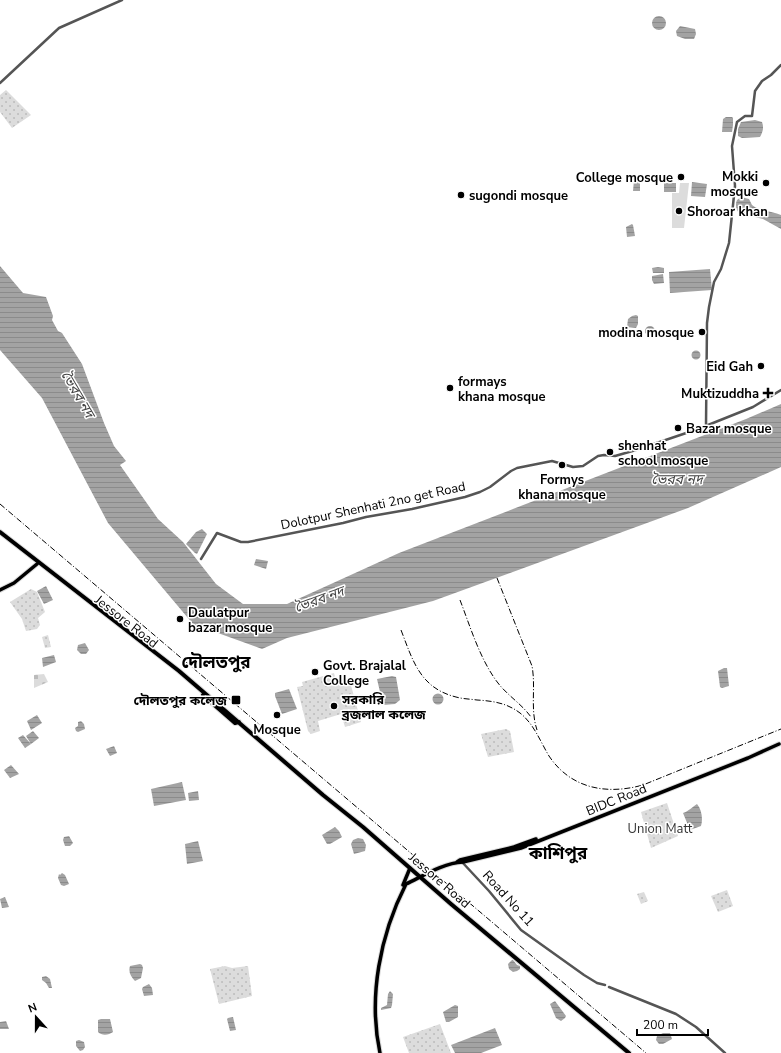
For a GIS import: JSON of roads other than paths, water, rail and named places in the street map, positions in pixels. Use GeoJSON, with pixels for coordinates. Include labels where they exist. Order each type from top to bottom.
{"type":"FeatureCollection","features":[{"type":"Feature","properties":{"kind":"highway","name":"Jessore Road"},"geometry":{"type":"LineString","coordinates":[[0,532],[178,671],[629,1053]]}},
{"type":"Feature","properties":{"kind":"highway","name":"Jessore Road"},"geometry":{"type":"LineString","coordinates":[[0,536],[179,673],[235,723],[239,722]]}},
{"type":"Feature","properties":{"kind":"main road"},"geometry":{"type":"LineString","coordinates":[[0,590],[14,582],[37,564]]}},
{"type":"Feature","properties":{"kind":"main road","name":"BIDC Road"},"geometry":{"type":"LineString","coordinates":[[379,1053],[375,1006],[378,971],[381,953],[405,885],[432,871],[460,861],[520,848],[748,758],[780,743]]}},
{"type":"Feature","properties":{"kind":"main road"},"geometry":{"type":"LineString","coordinates":[[379,1053],[374,1025],[373,1007],[376,971],[391,916],[410,868]]}},
{"type":"Feature","properties":{"kind":"street"},"geometry":{"type":"LineString","coordinates":[[0,83],[59,28],[122,0]]}},
{"type":"Feature","properties":{"kind":"street"},"geometry":{"type":"LineString","coordinates":[[706,425],[707,323],[714,282],[721,269],[729,243],[735,186],[732,146],[733,138],[737,122],[745,116],[752,116],[755,91],[762,81],[771,75],[781,65]]}},
{"type":"Feature","properties":{"kind":"street","name":"Dolotpur Shenhati 2no get Road"},"geometry":{"type":"LineString","coordinates":[[201,559],[217,533],[241,542],[248,542],[366,517],[412,509],[480,492],[518,468],[552,461],[573,467],[583,466],[598,456],[615,456],[636,450],[753,407],[781,390]]}},
{"type":"Feature","properties":{"kind":"street"},"geometry":{"type":"LineString","coordinates":[[780,743],[781,749]]}},
{"type":"Feature","properties":{"kind":"street","name":"Road No 11"},"geometry":{"type":"LineString","coordinates":[[460,861],[489,891],[521,930],[584,975],[597,983],[605,985]]}},
{"type":"Feature","properties":{"kind":"street"},"geometry":{"type":"LineString","coordinates":[[609,987],[676,1014],[696,1027],[725,1053]]}},
{"type":"Feature","properties":{"kind":"water"},"geometry":{"type":"Polygon","coordinates":[[[659,16],[664,18],[666,23],[664,28],[659,30],[654,28],[652,23],[654,18],[659,16]]]}},
{"type":"Feature","properties":{"kind":"water"},"geometry":{"type":"Polygon","coordinates":[[[680,26],[695,29],[696,34],[694,39],[685,39],[677,36],[676,31],[680,26]]]}},
{"type":"Feature","properties":{"kind":"water"},"geometry":{"type":"Polygon","coordinates":[[[726,117],[733,118],[732,132],[722,132],[723,119],[726,117]]]}},
{"type":"Feature","properties":{"kind":"water"},"geometry":{"type":"Polygon","coordinates":[[[755,120],[762,122],[763,124],[763,130],[760,137],[742,138],[738,136],[738,129],[741,122],[755,120]]]}},
{"type":"Feature","properties":{"kind":"water"},"geometry":{"type":"Polygon","coordinates":[[[634,180],[640,180],[640,191],[633,191],[634,180]]]}},
{"type":"Feature","properties":{"kind":"water"},"geometry":{"type":"Polygon","coordinates":[[[692,182],[707,184],[705,197],[691,196],[692,182]]]}},
{"type":"Feature","properties":{"kind":"water"},"geometry":{"type":"Polygon","coordinates":[[[664,183],[676,183],[676,192],[664,192],[664,183]]]}},
{"type":"Feature","properties":{"kind":"water"},"geometry":{"type":"Polygon","coordinates":[[[741,197],[749,199],[755,207],[781,215],[781,229],[763,219],[739,213],[736,203],[741,197]]]}},
{"type":"Feature","properties":{"kind":"water"},"geometry":{"type":"Polygon","coordinates":[[[632,224],[635,236],[627,237],[626,227],[632,224]]]}},
{"type":"Feature","properties":{"kind":"water","name":"ভৈরব নদ"},"geometry":{"type":"Polygon","coordinates":[[[0,266],[23,293],[46,297],[53,316],[52,320],[58,331],[62,333],[82,364],[114,446],[126,461],[120,465],[158,519],[183,542],[216,584],[243,604],[287,604],[399,553],[746,419],[781,404],[781,467],[688,508],[433,601],[287,638],[262,649],[193,624],[108,523],[42,398],[0,350],[0,266]]]}},
{"type":"Feature","properties":{"kind":"water"},"geometry":{"type":"Polygon","coordinates":[[[652,268],[664,268],[664,273],[653,273],[652,268]]]}},
{"type":"Feature","properties":{"kind":"water"},"geometry":{"type":"Polygon","coordinates":[[[710,269],[712,290],[670,293],[669,272],[710,269]]]}},
{"type":"Feature","properties":{"kind":"water"},"geometry":{"type":"Polygon","coordinates":[[[663,274],[664,283],[654,284],[652,276],[663,274]]]}},
{"type":"Feature","properties":{"kind":"water"},"geometry":{"type":"Polygon","coordinates":[[[632,316],[638,316],[638,324],[636,328],[627,327],[628,319],[632,316]]]}},
{"type":"Feature","properties":{"kind":"water"},"geometry":{"type":"Polygon","coordinates":[[[648,326],[652,326],[654,327],[654,335],[648,336],[645,333],[645,329],[648,326]]]}},
{"type":"Feature","properties":{"kind":"water"},"geometry":{"type":"Polygon","coordinates":[[[696,350],[701,355],[696,360],[691,355],[696,350]]]}},
{"type":"Feature","properties":{"kind":"water"},"geometry":{"type":"Polygon","coordinates":[[[202,529],[207,534],[197,554],[186,544],[196,532],[202,529]]]}},
{"type":"Feature","properties":{"kind":"water"},"geometry":{"type":"Polygon","coordinates":[[[256,559],[268,561],[266,569],[254,565],[256,559]]]}},
{"type":"Feature","properties":{"kind":"water"},"geometry":{"type":"Polygon","coordinates":[[[46,586],[53,600],[44,604],[37,591],[46,586]]]}},
{"type":"Feature","properties":{"kind":"water"},"geometry":{"type":"Polygon","coordinates":[[[85,643],[89,650],[86,654],[81,654],[77,650],[78,645],[85,643]]]}},
{"type":"Feature","properties":{"kind":"water"},"geometry":{"type":"Polygon","coordinates":[[[54,655],[56,662],[43,667],[42,658],[54,655]]]}},
{"type":"Feature","properties":{"kind":"water"},"geometry":{"type":"Polygon","coordinates":[[[727,668],[729,686],[722,688],[720,687],[718,671],[727,668]]]}},
{"type":"Feature","properties":{"kind":"water"},"geometry":{"type":"Polygon","coordinates":[[[392,676],[396,677],[400,700],[395,704],[383,705],[377,679],[392,676]]]}},
{"type":"Feature","properties":{"kind":"water"},"geometry":{"type":"Polygon","coordinates":[[[289,689],[297,709],[282,714],[275,693],[289,689]]]}},
{"type":"Feature","properties":{"kind":"water"},"geometry":{"type":"Polygon","coordinates":[[[436,694],[440,694],[442,695],[442,703],[436,704],[433,701],[433,697],[436,694]]]}},
{"type":"Feature","properties":{"kind":"water"},"geometry":{"type":"Polygon","coordinates":[[[37,715],[42,723],[31,730],[27,721],[37,715]]]}},
{"type":"Feature","properties":{"kind":"water"},"geometry":{"type":"Polygon","coordinates":[[[81,721],[84,724],[85,729],[78,732],[75,728],[78,726],[78,722],[81,721]]]}},
{"type":"Feature","properties":{"kind":"water"},"geometry":{"type":"Polygon","coordinates":[[[33,731],[39,738],[31,744],[26,736],[33,731]]]}},
{"type":"Feature","properties":{"kind":"water"},"geometry":{"type":"Polygon","coordinates":[[[23,735],[31,744],[25,748],[18,738],[23,735]]]}},
{"type":"Feature","properties":{"kind":"water"},"geometry":{"type":"Polygon","coordinates":[[[114,746],[117,753],[110,756],[106,749],[114,746]]]}},
{"type":"Feature","properties":{"kind":"water"},"geometry":{"type":"Polygon","coordinates":[[[11,765],[19,774],[10,778],[4,770],[11,765]]]}},
{"type":"Feature","properties":{"kind":"water"},"geometry":{"type":"Polygon","coordinates":[[[182,782],[186,800],[154,806],[151,789],[182,782]]]}},
{"type":"Feature","properties":{"kind":"water"},"geometry":{"type":"Polygon","coordinates":[[[198,791],[199,800],[189,801],[188,793],[198,791]]]}},
{"type":"Feature","properties":{"kind":"water"},"geometry":{"type":"Polygon","coordinates":[[[697,804],[702,815],[701,826],[690,830],[683,813],[697,804]]]}},
{"type":"Feature","properties":{"kind":"water"},"geometry":{"type":"Polygon","coordinates":[[[335,827],[342,837],[330,844],[327,844],[322,835],[335,827]]]}},
{"type":"Feature","properties":{"kind":"water"},"geometry":{"type":"Polygon","coordinates":[[[69,836],[73,843],[70,846],[65,846],[63,840],[64,837],[69,836]]]}},
{"type":"Feature","properties":{"kind":"water"},"geometry":{"type":"Polygon","coordinates":[[[358,838],[363,839],[366,845],[365,851],[354,854],[351,844],[353,840],[358,838]]]}},
{"type":"Feature","properties":{"kind":"water"},"geometry":{"type":"Polygon","coordinates":[[[198,841],[203,861],[187,864],[185,844],[198,841]]]}},
{"type":"Feature","properties":{"kind":"water"},"geometry":{"type":"Polygon","coordinates":[[[62,873],[65,875],[69,884],[64,886],[61,885],[58,878],[59,874],[60,875],[62,873]]]}},
{"type":"Feature","properties":{"kind":"water"},"geometry":{"type":"Polygon","coordinates":[[[5,897],[9,907],[2,908],[0,899],[5,897]]]}},
{"type":"Feature","properties":{"kind":"water"},"geometry":{"type":"Polygon","coordinates":[[[512,960],[520,966],[520,969],[517,971],[513,972],[509,969],[508,964],[512,960]]]}},
{"type":"Feature","properties":{"kind":"water"},"geometry":{"type":"Polygon","coordinates":[[[140,964],[143,968],[141,978],[135,981],[130,974],[130,966],[140,964]]]}},
{"type":"Feature","properties":{"kind":"water"},"geometry":{"type":"Polygon","coordinates":[[[46,976],[50,979],[52,988],[49,988],[42,980],[42,977],[46,976]]]}},
{"type":"Feature","properties":{"kind":"water"},"geometry":{"type":"Polygon","coordinates":[[[149,984],[152,988],[153,995],[144,996],[142,989],[149,984]]]}},
{"type":"Feature","properties":{"kind":"water"},"geometry":{"type":"Polygon","coordinates":[[[390,991],[393,994],[391,1008],[381,1010],[381,1008],[387,1005],[388,994],[390,991]]]}},
{"type":"Feature","properties":{"kind":"water"},"geometry":{"type":"Polygon","coordinates":[[[555,1001],[566,1016],[561,1021],[556,1018],[550,1004],[555,1001]]]}},
{"type":"Feature","properties":{"kind":"water"},"geometry":{"type":"Polygon","coordinates":[[[455,1005],[458,1006],[458,1017],[446,1022],[443,1012],[455,1005]]]}},
{"type":"Feature","properties":{"kind":"water"},"geometry":{"type":"Polygon","coordinates":[[[233,1017],[236,1030],[230,1031],[227,1019],[233,1017]]]}},
{"type":"Feature","properties":{"kind":"water"},"geometry":{"type":"Polygon","coordinates":[[[110,1019],[113,1032],[106,1035],[98,1032],[98,1020],[110,1019]]]}},
{"type":"Feature","properties":{"kind":"water"},"geometry":{"type":"Polygon","coordinates":[[[6,1021],[9,1029],[0,1029],[0,1022],[6,1021]]]}},
{"type":"Feature","properties":{"kind":"water"},"geometry":{"type":"Polygon","coordinates":[[[495,1028],[502,1045],[481,1053],[455,1053],[451,1045],[495,1028]]]}},
{"type":"Feature","properties":{"kind":"water"},"geometry":{"type":"Polygon","coordinates":[[[663,1033],[670,1033],[672,1039],[663,1044],[659,1044],[656,1040],[657,1036],[663,1033]]]}},
{"type":"Feature","properties":{"kind":"water"},"geometry":{"type":"Polygon","coordinates":[[[79,1040],[84,1042],[85,1047],[80,1051],[76,1046],[76,1041],[79,1040]]]}},
{"type":"Feature","properties":{"kind":"railway"},"geometry":{"type":"LineString","coordinates":[[0,504],[646,1053]]}},
{"type":"Feature","properties":{"kind":"railway"},"geometry":{"type":"LineString","coordinates":[[497,578],[532,666],[533,706],[537,730]]}},
{"type":"Feature","properties":{"kind":"railway"},"geometry":{"type":"LineString","coordinates":[[460,600],[475,641],[489,670],[499,684],[523,707],[531,717]]}},
{"type":"Feature","properties":{"kind":"railway"},"geometry":{"type":"LineString","coordinates":[[401,630],[414,662],[426,680],[434,687],[444,693],[456,697],[505,705],[520,713],[529,722],[549,756],[558,767],[568,776],[591,787],[616,789],[643,785],[781,729]]}},
{"type":"Feature","properties":{"kind":"place","name":"College mosque"},"geometry":{"type":"Point","coordinates":[681,177]}},
{"type":"Feature","properties":{"kind":"place","name":"Mokki mosque"},"geometry":{"type":"Point","coordinates":[766,183]}},
{"type":"Feature","properties":{"kind":"place","name":"sugondi mosque"},"geometry":{"type":"Point","coordinates":[461,195]}},
{"type":"Feature","properties":{"kind":"place","name":"Shoroar khan"},"geometry":{"type":"Point","coordinates":[679,211]}},
{"type":"Feature","properties":{"kind":"place","name":"modina mosque"},"geometry":{"type":"Point","coordinates":[702,332]}},
{"type":"Feature","properties":{"kind":"place","name":"Eid Gah"},"geometry":{"type":"Point","coordinates":[761,366]}},
{"type":"Feature","properties":{"kind":"place","name":"formays khana mosque"},"geometry":{"type":"Point","coordinates":[450,388]}},
{"type":"Feature","properties":{"kind":"place","name":"Muktizuddha"},"geometry":{"type":"Point","coordinates":[768,393]}},
{"type":"Feature","properties":{"kind":"place","name":"Bazar mosque"},"geometry":{"type":"Point","coordinates":[678,428]}},
{"type":"Feature","properties":{"kind":"place","name":"shenhat school mosque"},"geometry":{"type":"Point","coordinates":[610,452]}},
{"type":"Feature","properties":{"kind":"place","name":"Formys khana mosque"},"geometry":{"type":"Point","coordinates":[562,465]}},
{"type":"Feature","properties":{"kind":"place","name":"Daulatpur bazar mosque"},"geometry":{"type":"Point","coordinates":[180,619]}},
{"type":"Feature","properties":{"kind":"place","name":"Govt. Brajalal College"},"geometry":{"type":"Point","coordinates":[315,672]}},
{"type":"Feature","properties":{"kind":"place","name":"দৌলতপুর কলেজ"},"geometry":{"type":"Point","coordinates":[236,700]}},
{"type":"Feature","properties":{"kind":"place","name":"সরকারি ব্রজলাল কলেজ"},"geometry":{"type":"Point","coordinates":[334,706]}},
{"type":"Feature","properties":{"kind":"place","name":"Mosque"},"geometry":{"type":"Point","coordinates":[277,715]}},
{"type":"Feature","properties":{"kind":"district","name":"দৌলতপুর"},"geometry":{"type":"Point","coordinates":[216,662]}},
{"type":"Feature","properties":{"kind":"district","name":"কাশিপুর"},"geometry":{"type":"Point","coordinates":[558,853]}},
{"type":"Feature","properties":{"kind":"park label","name":"Union Matt"},"geometry":{"type":"Point","coordinates":[660,828]}}]}
